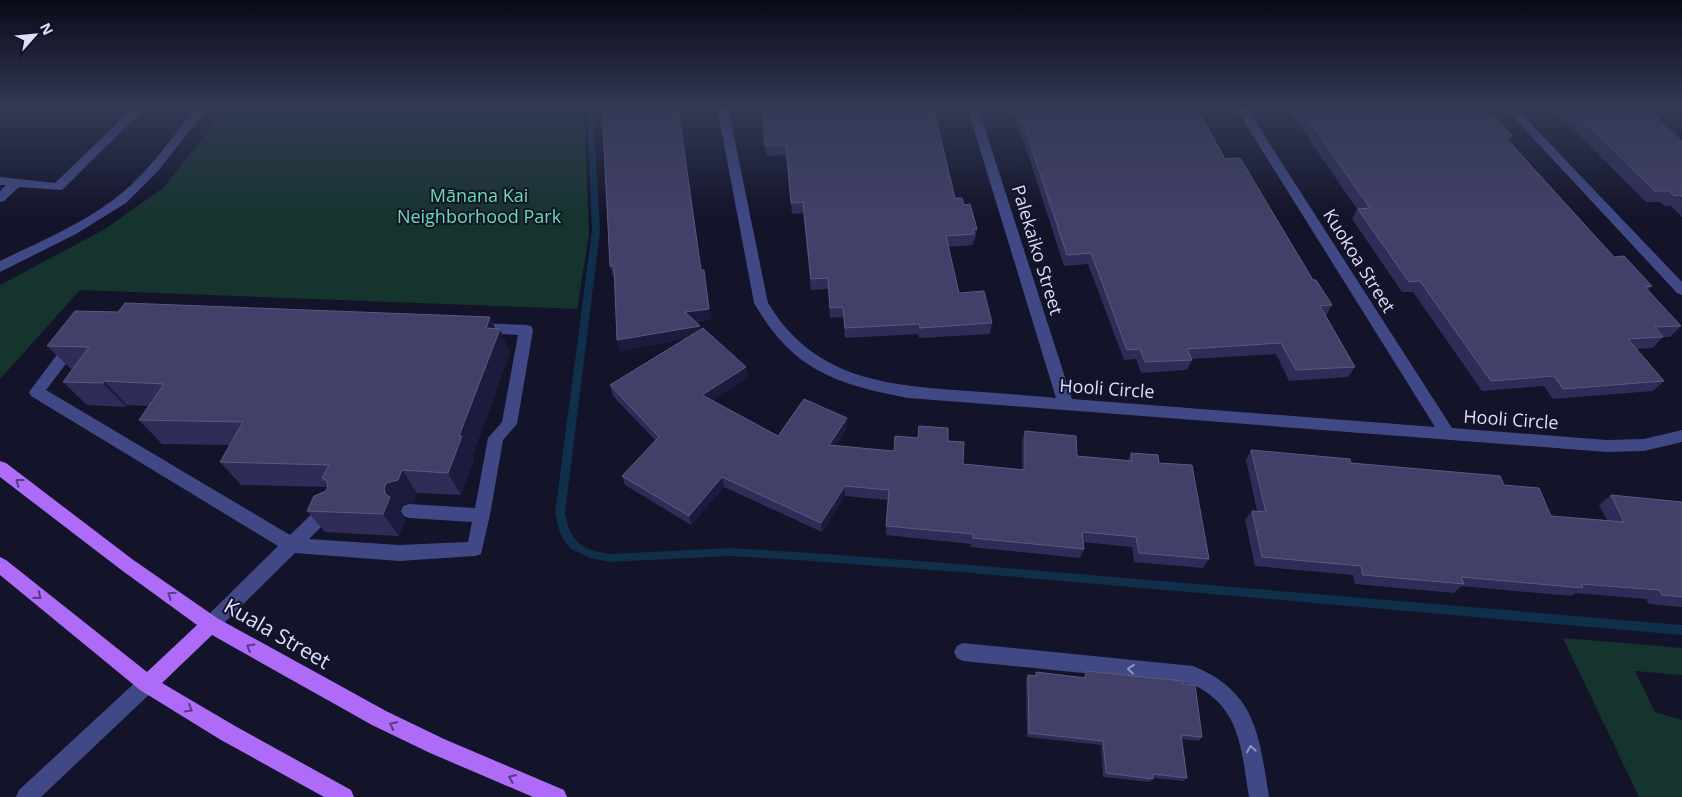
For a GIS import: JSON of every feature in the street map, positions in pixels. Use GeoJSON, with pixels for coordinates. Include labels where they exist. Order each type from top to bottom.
{"type":"FeatureCollection","features":[{"type":"Feature","properties":{"kind":"main road","name":"Kuala Street"},"geometry":{"type":"LineString","coordinates":[[0,468],[126,564],[211,624],[379,718],[437,746],[557,797]]}},
{"type":"Feature","properties":{"kind":"main road"},"geometry":{"type":"LineString","coordinates":[[0,565],[147,684],[228,733],[344,797]]}},
{"type":"Feature","properties":{"kind":"main road"},"geometry":{"type":"LineString","coordinates":[[147,684],[211,624]]}},
{"type":"Feature","properties":{"kind":"street"},"geometry":{"type":"LineString","coordinates":[[0,182],[58,187],[102,144]]}},
{"type":"Feature","properties":{"kind":"street"},"geometry":{"type":"LineString","coordinates":[[0,267],[84,224],[120,200],[150,171],[172,144]]}},
{"type":"Feature","properties":{"kind":"street","name":"Hooli Circle"},"geometry":{"type":"LineString","coordinates":[[729,144],[761,303],[777,330],[797,350],[819,365],[843,377],[872,387],[908,392],[1627,446],[1659,443],[1682,436]]}},
{"type":"Feature","properties":{"kind":"street","name":"Palekaiko Street"},"geometry":{"type":"LineString","coordinates":[[985,144],[1066,404]]}},
{"type":"Feature","properties":{"kind":"street","name":"Kuokoa Street"},"geometry":{"type":"LineString","coordinates":[[1265,144],[1447,433]]}},
{"type":"Feature","properties":{"kind":"street"},"geometry":{"type":"LineString","coordinates":[[1544,144],[1682,290]]}},
{"type":"Feature","properties":{"kind":"street"},"geometry":{"type":"LineString","coordinates":[[0,198],[16,183]]}},
{"type":"Feature","properties":{"kind":"street"},"geometry":{"type":"LineString","coordinates":[[85,329],[36,392],[291,545],[399,553],[475,549],[496,438],[509,424],[526,330],[466,327]]}},
{"type":"Feature","properties":{"kind":"street"},"geometry":{"type":"LineString","coordinates":[[211,624],[328,508],[336,508]]}},
{"type":"Feature","properties":{"kind":"street"},"geometry":{"type":"LineString","coordinates":[[409,512],[482,515]]}},
{"type":"Feature","properties":{"kind":"street"},"geometry":{"type":"LineString","coordinates":[[963,652],[1193,675],[1208,680],[1225,692],[1239,710],[1248,731],[1259,797]]}},
{"type":"Feature","properties":{"kind":"street"},"geometry":{"type":"LineString","coordinates":[[26,797],[147,684]]}},
{"type":"Feature","properties":{"kind":"green space","name":"Mānana Kai Neighborhood Park"},"geometry":{"type":"Polygon","coordinates":[[[198,144],[585,144],[589,235],[577,309],[80,290],[0,379],[0,285],[105,229],[163,188],[198,144]]]}},
{"type":"Feature","properties":{"kind":"green space"},"geometry":{"type":"Polygon","coordinates":[[[1563,638],[1682,648],[1682,675],[1635,671],[1655,712],[1682,720],[1682,797],[1639,797],[1563,638]]]}},
{"type":"Feature","properties":{"kind":"building"},"geometry":{"type":"Polygon","coordinates":[[[604,144],[683,144],[701,270],[704,270],[709,309],[685,312],[700,326],[617,340],[614,266],[610,266],[604,144]]]}},
{"type":"Feature","properties":{"kind":"building"},"geometry":{"type":"Polygon","coordinates":[[[765,144],[942,144],[955,198],[962,198],[964,205],[970,204],[977,229],[973,229],[974,234],[946,236],[959,293],[984,291],[992,323],[920,328],[919,324],[845,328],[843,307],[830,308],[828,278],[811,279],[803,202],[791,203],[786,145],[765,146],[765,144]]]}},
{"type":"Feature","properties":{"kind":"building"},"geometry":{"type":"Polygon","coordinates":[[[1030,144],[1217,144],[1225,159],[1240,158],[1313,280],[1316,280],[1332,305],[1320,306],[1355,367],[1296,370],[1281,343],[1187,349],[1192,360],[1145,362],[1140,349],[1127,350],[1091,253],[1067,255],[1030,144]]]}},
{"type":"Feature","properties":{"kind":"building"},"geometry":{"type":"Polygon","coordinates":[[[1325,144],[1512,144],[1614,257],[1624,256],[1652,286],[1645,287],[1681,326],[1655,327],[1663,337],[1628,339],[1664,381],[1563,389],[1554,376],[1491,381],[1420,281],[1409,282],[1358,209],[1370,208],[1325,144]]]}},
{"type":"Feature","properties":{"kind":"building"},"geometry":{"type":"Polygon","coordinates":[[[1607,144],[1682,144],[1682,197],[1681,195],[1674,196],[1669,191],[1655,191],[1607,144]]]}},
{"type":"Feature","properties":{"kind":"building"},"geometry":{"type":"Polygon","coordinates":[[[125,303],[490,317],[486,328],[500,329],[459,436],[462,436],[448,473],[402,470],[398,480],[386,483],[384,489],[386,495],[390,497],[383,514],[307,511],[314,496],[326,491],[328,485],[326,480],[322,478],[329,465],[220,462],[243,422],[139,420],[164,384],[104,381],[103,383],[63,382],[89,347],[47,346],[75,311],[118,312],[125,303]]]}},
{"type":"Feature","properties":{"kind":"building"},"geometry":{"type":"Polygon","coordinates":[[[703,328],[746,367],[702,395],[778,436],[804,399],[847,418],[829,445],[894,451],[895,436],[918,438],[919,426],[948,428],[948,441],[964,442],[963,464],[1025,470],[1025,431],[1076,436],[1077,456],[1132,461],[1131,453],[1158,455],[1159,463],[1192,465],[1209,559],[1139,553],[1136,537],[1082,532],[1084,549],[973,538],[973,534],[886,526],[889,490],[845,486],[821,523],[722,477],[689,516],[622,476],[659,437],[610,385],[703,328]]]}},
{"type":"Feature","properties":{"kind":"building"},"geometry":{"type":"Polygon","coordinates":[[[1251,450],[1350,459],[1351,463],[1500,476],[1504,485],[1539,488],[1551,516],[1624,522],[1611,495],[1682,502],[1682,597],[1662,595],[1659,590],[1581,584],[1583,588],[1461,577],[1464,584],[1363,575],[1361,566],[1262,557],[1252,511],[1266,512],[1251,450]]]}},
{"type":"Feature","properties":{"kind":"building"},"geometry":{"type":"Polygon","coordinates":[[[1086,671],[1183,681],[1183,684],[1195,685],[1202,737],[1181,735],[1187,778],[1153,774],[1153,779],[1106,773],[1103,741],[1029,733],[1028,675],[1036,676],[1036,672],[1086,678],[1086,671]]]}},
{"type":"Feature","properties":{"kind":"waterway"},"geometry":{"type":"LineString","coordinates":[[592,144],[596,231],[560,513],[562,524],[569,540],[582,551],[610,558],[730,552],[797,556],[960,568],[1682,630]]}}]}
